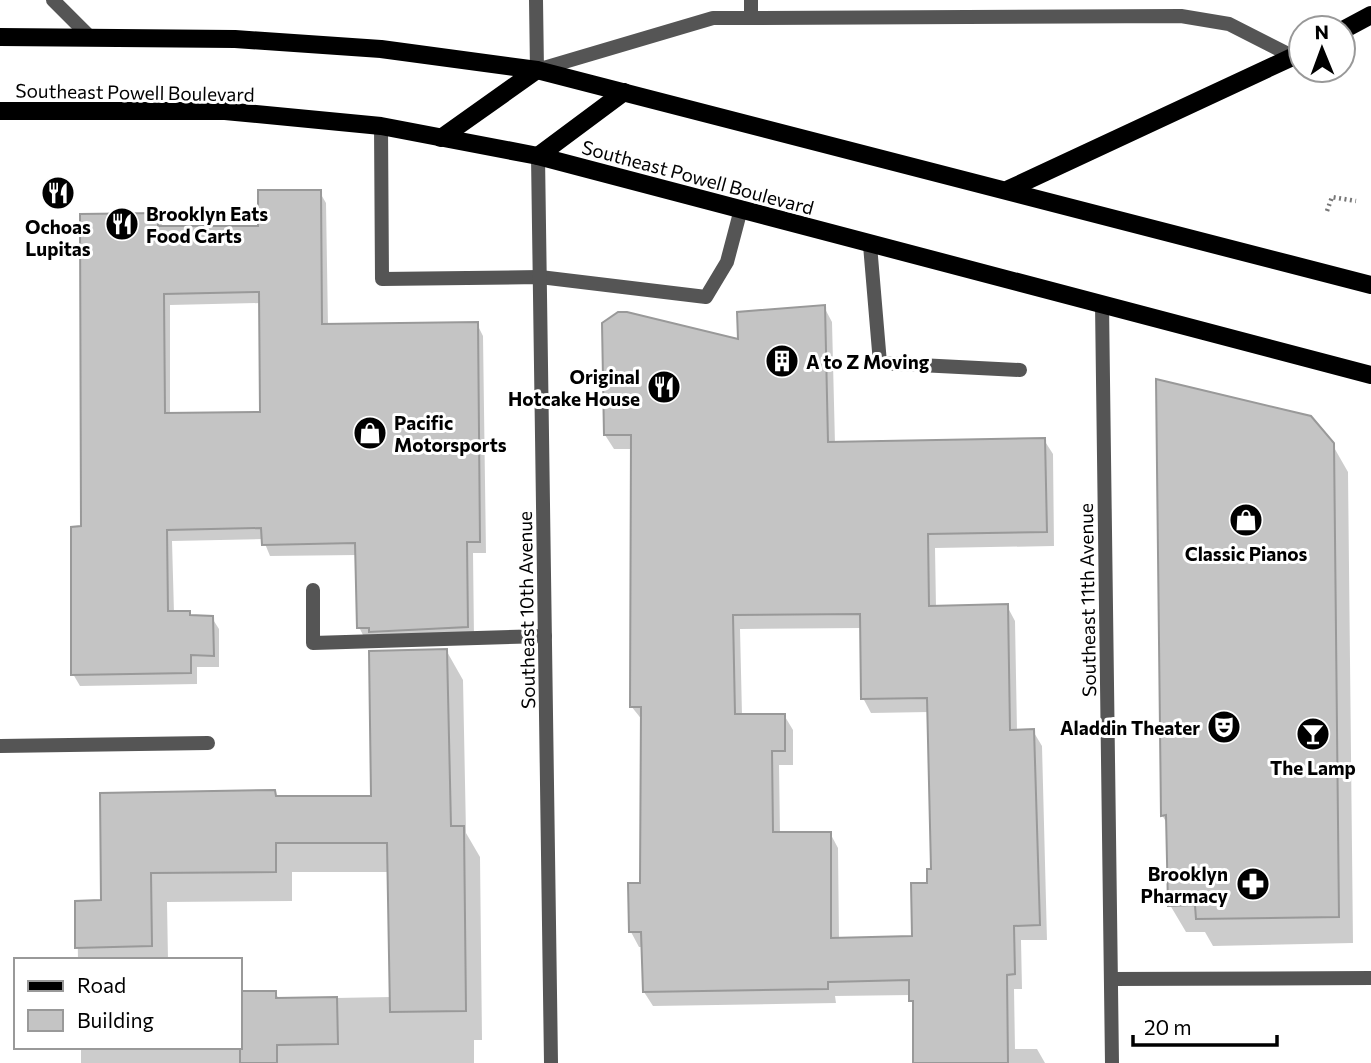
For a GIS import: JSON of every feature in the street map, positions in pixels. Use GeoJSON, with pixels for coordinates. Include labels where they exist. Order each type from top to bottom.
{"type":"FeatureCollection","features":[{"type":"Feature","properties":{"kind":"main road"},"geometry":{"type":"LineString","coordinates":[[0,37],[235,39],[382,49],[537,70],[1371,285]]}},
{"type":"Feature","properties":{"kind":"main road"},"geometry":{"type":"LineString","coordinates":[[1009,190],[1287,60]]}},
{"type":"Feature","properties":{"kind":"main road"},"geometry":{"type":"LineString","coordinates":[[441,138],[537,70]]}},
{"type":"Feature","properties":{"kind":"main road"},"geometry":{"type":"LineString","coordinates":[[538,156],[624,92]]}},
{"type":"Feature","properties":{"kind":"main road","name":"Southeast Powell Boulevard"},"geometry":{"type":"LineString","coordinates":[[0,111],[225,111],[381,126],[538,156],[1371,375]]}},
{"type":"Feature","properties":{"kind":"street"},"geometry":{"type":"LineString","coordinates":[[53,0],[89,36]]}},
{"type":"Feature","properties":{"kind":"street"},"geometry":{"type":"LineString","coordinates":[[536,0],[537,70],[713,18],[1181,16],[1229,24],[1287,50]]}},
{"type":"Feature","properties":{"kind":"street"},"geometry":{"type":"LineString","coordinates":[[751,0],[751,18]]}},
{"type":"Feature","properties":{"kind":"street"},"geometry":{"type":"LineString","coordinates":[[381,126],[382,279],[540,277],[706,297],[727,262],[741,209]]}},
{"type":"Feature","properties":{"kind":"street","name":"Southeast 10th Avenue"},"geometry":{"type":"LineString","coordinates":[[538,156],[551,1063]]}},
{"type":"Feature","properties":{"kind":"street"},"geometry":{"type":"LineString","coordinates":[[870,244],[880,363],[1020,370]]}},
{"type":"Feature","properties":{"kind":"street","name":"Southeast 11th Avenue"},"geometry":{"type":"LineString","coordinates":[[1102,304],[1112,1063]]}},
{"type":"Feature","properties":{"kind":"street"},"geometry":{"type":"LineString","coordinates":[[313,590],[313,643],[545,636]]}},
{"type":"Feature","properties":{"kind":"street"},"geometry":{"type":"LineString","coordinates":[[0,746],[208,743]]}},
{"type":"Feature","properties":{"kind":"street"},"geometry":{"type":"LineString","coordinates":[[1111,979],[1371,978]]}},
{"type":"Feature","properties":{"kind":"path"},"geometry":{"type":"LineString","coordinates":[[1327,211],[1332,197],[1356,201]]}},
{"type":"Feature","properties":{"kind":"building"},"geometry":{"type":"Polygon","coordinates":[[[258,190],[321,190],[322,324],[478,322],[480,542],[467,542],[468,627],[369,632],[369,628],[357,628],[355,543],[262,545],[261,528],[167,530],[168,611],[190,611],[190,615],[213,616],[214,656],[191,655],[191,673],[71,675],[71,527],[81,526],[80,214],[158,213],[158,226],[258,226],[258,190]],[[259,292],[164,294],[165,413],[260,412],[259,292]]]}},
{"type":"Feature","properties":{"kind":"building"},"geometry":{"type":"Polygon","coordinates":[[[825,305],[828,442],[1045,438],[1047,532],[928,534],[929,606],[1008,604],[1010,730],[1034,729],[1040,925],[1014,926],[1015,974],[1007,975],[1008,1063],[913,1063],[913,1001],[909,1001],[909,980],[828,982],[828,989],[643,992],[641,932],[629,932],[628,883],[640,883],[641,707],[630,707],[631,435],[604,435],[602,323],[618,312],[627,312],[738,339],[737,312],[825,305]],[[860,614],[733,615],[735,714],[785,714],[785,751],[772,751],[773,832],[831,832],[831,938],[912,936],[911,883],[927,883],[927,869],[931,869],[927,698],[861,699],[860,614]]]}},
{"type":"Feature","properties":{"kind":"building"},"geometry":{"type":"Polygon","coordinates":[[[1156,379],[1311,416],[1334,443],[1339,917],[1196,919],[1195,905],[1168,906],[1166,815],[1161,816],[1156,379]]]}},
{"type":"Feature","properties":{"kind":"building"},"geometry":{"type":"Polygon","coordinates":[[[447,649],[451,826],[464,826],[466,1011],[390,1012],[387,843],[276,843],[276,872],[151,873],[152,946],[75,948],[75,901],[101,900],[100,793],[275,790],[276,796],[371,796],[369,651],[447,649]]]}},
{"type":"Feature","properties":{"kind":"building"},"geometry":{"type":"Polygon","coordinates":[[[242,991],[276,991],[276,998],[337,997],[338,1044],[277,1045],[277,1063],[240,1063],[242,991]]]}},
{"type":"Feature","properties":{"kind":"place","name":"Ochoas Lupitas"},"geometry":{"type":"Point","coordinates":[58,193]}},
{"type":"Feature","properties":{"kind":"place","name":"Brooklyn Eats Food Carts"},"geometry":{"type":"Point","coordinates":[122,224]}},
{"type":"Feature","properties":{"kind":"place","name":"A to Z Moving"},"geometry":{"type":"Point","coordinates":[782,361]}},
{"type":"Feature","properties":{"kind":"place","name":"Original Hotcake House"},"geometry":{"type":"Point","coordinates":[664,387]}},
{"type":"Feature","properties":{"kind":"place","name":"Pacific Motorsports"},"geometry":{"type":"Point","coordinates":[370,433]}},
{"type":"Feature","properties":{"kind":"place","name":"Classic Pianos"},"geometry":{"type":"Point","coordinates":[1246,520]}},
{"type":"Feature","properties":{"kind":"place","name":"Aladdin Theater"},"geometry":{"type":"Point","coordinates":[1224,727]}},
{"type":"Feature","properties":{"kind":"place","name":"The Lamp"},"geometry":{"type":"Point","coordinates":[1313,734]}},
{"type":"Feature","properties":{"kind":"place","name":"Brooklyn Pharmacy"},"geometry":{"type":"Point","coordinates":[1253,884]}}]}
